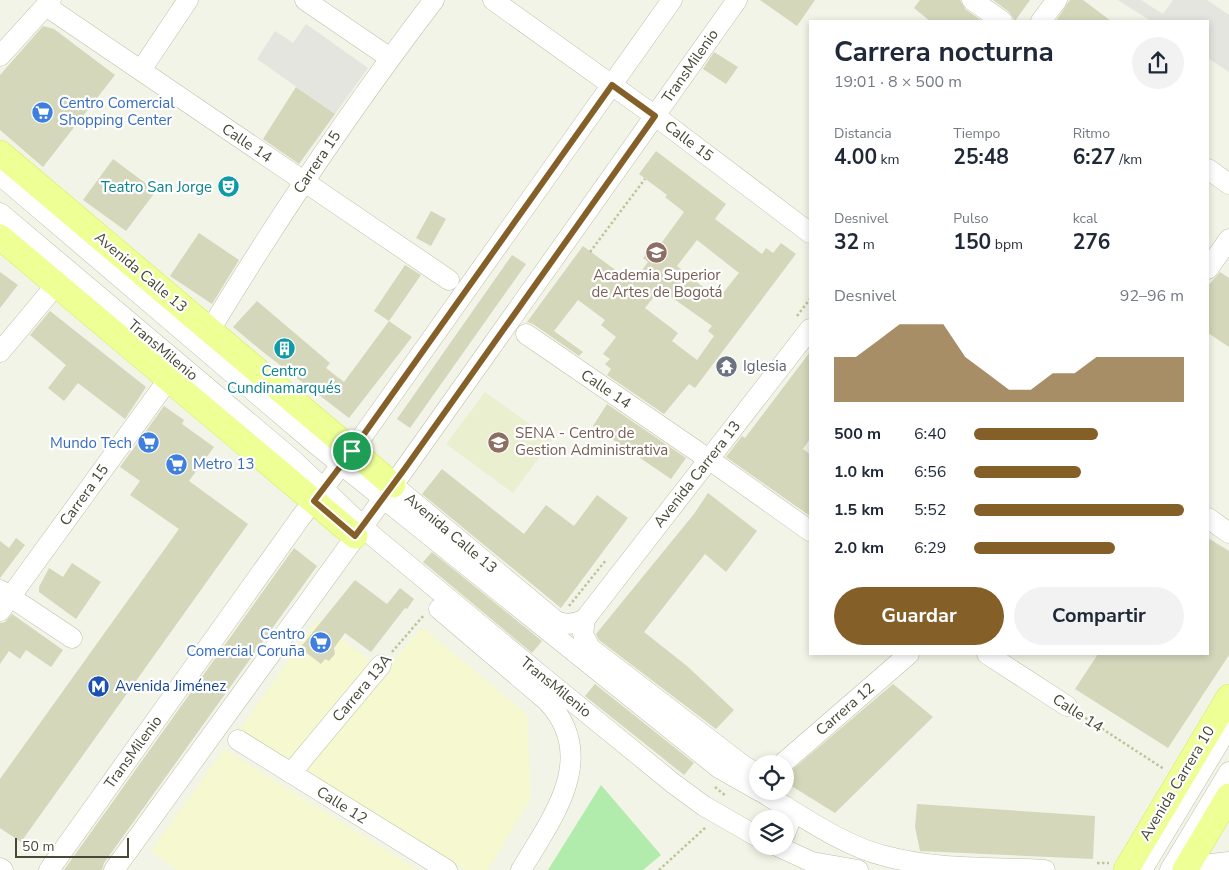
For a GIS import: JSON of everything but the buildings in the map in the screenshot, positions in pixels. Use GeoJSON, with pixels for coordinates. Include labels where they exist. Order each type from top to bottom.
{"type":"FeatureCollection","features":[{"type":"Feature","properties":{"kind":"main road","name":"Avenida Calle 13"},"geometry":{"type":"LineString","coordinates":[[0,153],[210,330],[347,458],[388,491]]}},
{"type":"Feature","properties":{"kind":"main road"},"geometry":{"type":"LineString","coordinates":[[0,237],[168,380],[318,495],[359,531]]}},
{"type":"Feature","properties":{"kind":"main road","name":"Avenida Carrera 10"},"geometry":{"type":"LineString","coordinates":[[1134,870],[1229,697]]}},
{"type":"Feature","properties":{"kind":"main road"},"geometry":{"type":"LineString","coordinates":[[1178,869],[1229,796]]}},
{"type":"Feature","properties":{"kind":"street"},"geometry":{"type":"LineString","coordinates":[[141,70],[188,0]]}},
{"type":"Feature","properties":{"kind":"street"},"geometry":{"type":"LineString","coordinates":[[305,0],[390,58]]}},
{"type":"Feature","properties":{"kind":"street","name":"Carrera 15"},"geometry":{"type":"LineString","coordinates":[[210,330],[303,181],[390,58],[434,0]]}},
{"type":"Feature","properties":{"kind":"street","name":"Calle 15"},"geometry":{"type":"LineString","coordinates":[[493,0],[655,116],[809,232]]}},
{"type":"Feature","properties":{"kind":"street","name":"TransMilenio"},"geometry":{"type":"LineString","coordinates":[[49,870],[318,495],[347,458],[672,0]]}},
{"type":"Feature","properties":{"kind":"street","name":"TransMilenio"},"geometry":{"type":"LineString","coordinates":[[114,870],[388,491],[737,0]]}},
{"type":"Feature","properties":{"kind":"street"},"geometry":{"type":"LineString","coordinates":[[972,0],[1001,20]]}},
{"type":"Feature","properties":{"kind":"street"},"geometry":{"type":"LineString","coordinates":[[1041,20],[1057,0]]}},
{"type":"Feature","properties":{"kind":"street"},"geometry":{"type":"LineString","coordinates":[[0,56],[48,3]]}},
{"type":"Feature","properties":{"kind":"street","name":"Calle 14"},"geometry":{"type":"LineString","coordinates":[[48,3],[141,70],[449,280]]}},
{"type":"Feature","properties":{"kind":"street"},"geometry":{"type":"LineString","coordinates":[[1209,170],[1229,184]]}},
{"type":"Feature","properties":{"kind":"street","name":"TransMilenio"},"geometry":{"type":"LineString","coordinates":[[0,174],[347,458]]}},
{"type":"Feature","properties":{"kind":"street","name":"TransMilenio"},"geometry":{"type":"LineString","coordinates":[[0,212],[260,432],[318,495]]}},
{"type":"Feature","properties":{"kind":"street"},"geometry":{"type":"LineString","coordinates":[[1209,268],[1229,239]]}},
{"type":"Feature","properties":{"kind":"street"},"geometry":{"type":"LineString","coordinates":[[0,352],[56,285]]}},
{"type":"Feature","properties":{"kind":"street","name":"Avenida Carrera 13"},"geometry":{"type":"LineString","coordinates":[[585,619],[709,459],[801,326]]}},
{"type":"Feature","properties":{"kind":"street","name":"Calle 14"},"geometry":{"type":"LineString","coordinates":[[526,334],[709,459],[809,530]]}},
{"type":"Feature","properties":{"kind":"street","name":"Carrera 15"},"geometry":{"type":"LineString","coordinates":[[4,599],[168,380]]}},
{"type":"Feature","properties":{"kind":"street"},"geometry":{"type":"LineString","coordinates":[[388,491],[719,768],[749,785]]}},
{"type":"Feature","properties":{"kind":"street","name":"Avenida Calle 13"},"geometry":{"type":"LineString","coordinates":[[388,491],[495,563],[556,621],[573,624],[585,619]]}},
{"type":"Feature","properties":{"kind":"street"},"geometry":{"type":"LineString","coordinates":[[1209,519],[1229,533]]}},
{"type":"Feature","properties":{"kind":"street"},"geometry":{"type":"LineString","coordinates":[[359,531],[433,604],[547,701],[564,723],[568,733],[570,748],[569,780],[556,812],[521,870]]}},
{"type":"Feature","properties":{"kind":"street","name":"TransMilenio"},"geometry":{"type":"LineString","coordinates":[[359,531],[674,784],[704,806],[749,832]]}},
{"type":"Feature","properties":{"kind":"street"},"geometry":{"type":"LineString","coordinates":[[4,599],[72,638]]}},
{"type":"Feature","properties":{"kind":"street"},"geometry":{"type":"LineString","coordinates":[[585,619],[583,634],[590,648],[749,769]]}},
{"type":"Feature","properties":{"kind":"street","name":"Carrera 12"},"geometry":{"type":"LineString","coordinates":[[792,755],[908,655]]}},
{"type":"Feature","properties":{"kind":"street","name":"Calle 14"},"geometry":{"type":"LineString","coordinates":[[989,655],[1067,706]]}},
{"type":"Feature","properties":{"kind":"street","name":"Carrera 13A"},"geometry":{"type":"LineString","coordinates":[[291,773],[381,665]]}},
{"type":"Feature","properties":{"kind":"street"},"geometry":{"type":"LineString","coordinates":[[1134,870],[1229,726]]}},
{"type":"Feature","properties":{"kind":"street","name":"Calle 12"},"geometry":{"type":"LineString","coordinates":[[238,740],[447,870]]}},
{"type":"Feature","properties":{"kind":"street"},"geometry":{"type":"LineString","coordinates":[[1178,869],[1229,772]]}},
{"type":"Feature","properties":{"kind":"street"},"geometry":{"type":"LineString","coordinates":[[774,800],[846,840],[884,856],[923,864],[1044,870]]}},
{"type":"Feature","properties":{"kind":"street"},"geometry":{"type":"LineString","coordinates":[[1208,852],[1229,849]]}},
{"type":"Feature","properties":{"kind":"street"},"geometry":{"type":"LineString","coordinates":[[794,854],[812,862],[858,870]]}},
{"type":"Feature","properties":{"kind":"street"},"geometry":{"type":"LineString","coordinates":[[1121,870],[1178,869],[1229,862]]}},
{"type":"Feature","properties":{"kind":"path"},"geometry":{"type":"LineString","coordinates":[[590,252],[645,179]]}},
{"type":"Feature","properties":{"kind":"path"},"geometry":{"type":"LineString","coordinates":[[801,326],[809,302]]}},
{"type":"Feature","properties":{"kind":"path"},"geometry":{"type":"LineString","coordinates":[[565,612],[612,554]]}},
{"type":"Feature","properties":{"kind":"path","name":"Carrera 13A"},"geometry":{"type":"LineString","coordinates":[[381,665],[433,604]]}},
{"type":"Feature","properties":{"kind":"path","name":"Calle 14"},"geometry":{"type":"LineString","coordinates":[[1067,706],[1169,772]]}},
{"type":"Feature","properties":{"kind":"path"},"geometry":{"type":"LineString","coordinates":[[659,870],[708,824]]}},
{"type":"Feature","properties":{"kind":"shaded area"},"geometry":{"type":"Polygon","coordinates":[[[1118,0],[1141,0],[1163,14],[1173,0],[1207,0],[1229,15],[1229,72],[1209,59],[1209,20],[1149,20],[1118,0]]]}},
{"type":"Feature","properties":{"kind":"shaded area"},"geometry":{"type":"Polygon","coordinates":[[[306,24],[368,68],[335,114],[257,59],[275,31],[293,43],[306,24]]]}},
{"type":"Feature","properties":{"kind":"shaded area","name":"SENA - Centro de Gestion Administrativa"},"geometry":{"type":"Polygon","coordinates":[[[485,392],[552,440],[513,493],[446,444],[485,392]]]}},
{"type":"Feature","properties":{"kind":"shaded area"},"geometry":{"type":"Polygon","coordinates":[[[317,620],[374,663],[287,763],[237,733],[317,620]]]}},
{"type":"Feature","properties":{"kind":"shaded area"},"geometry":{"type":"Polygon","coordinates":[[[422,627],[527,714],[531,799],[488,870],[466,870],[300,771],[422,627]]]}},
{"type":"Feature","properties":{"kind":"shaded area"},"geometry":{"type":"Polygon","coordinates":[[[224,749],[418,870],[177,870],[151,851],[224,749]]]}},
{"type":"Feature","properties":{"kind":"green space"},"geometry":{"type":"Polygon","coordinates":[[[601,785],[661,855],[643,870],[548,870],[601,785]]]}},
{"type":"Feature","properties":{"kind":"place","name":"Centro Comercial Shopping Center"},"geometry":{"type":"Point","coordinates":[43,112]}},
{"type":"Feature","properties":{"kind":"place","name":"Teatro San Jorge"},"geometry":{"type":"Point","coordinates":[228,187]}},
{"type":"Feature","properties":{"kind":"place","name":"Academia Superior de Artes de Bogotá"},"geometry":{"type":"Point","coordinates":[657,252]}},
{"type":"Feature","properties":{"kind":"place","name":"Centro Cundinamarqués"},"geometry":{"type":"Point","coordinates":[284,348]}},
{"type":"Feature","properties":{"kind":"place","name":"Iglesia"},"geometry":{"type":"Point","coordinates":[727,366]}},
{"type":"Feature","properties":{"kind":"place","name":"SENA - Centro de Gestion Administrativa"},"geometry":{"type":"Point","coordinates":[499,442]}},
{"type":"Feature","properties":{"kind":"place","name":"Mundo Tech"},"geometry":{"type":"Point","coordinates":[148,443]}},
{"type":"Feature","properties":{"kind":"place","name":"Metro 13"},"geometry":{"type":"Point","coordinates":[177,464]}},
{"type":"Feature","properties":{"kind":"place","name":"Centro Comercial Coruña"},"geometry":{"type":"Point","coordinates":[321,643]}},
{"type":"Feature","properties":{"kind":"place","name":"Avenida Jiménez"},"geometry":{"type":"Point","coordinates":[99,686]}},
{"type":"Feature","properties":{"kind":"route"},"geometry":{"type":"LineString","coordinates":[[612,85],[655,116],[355,536],[314,501],[352,451],[612,85]]}}]}
